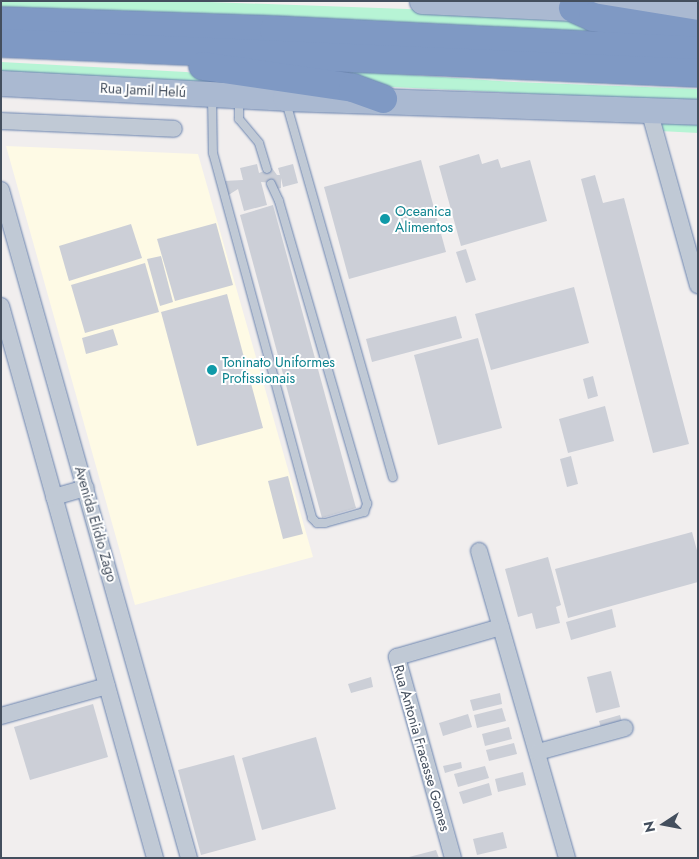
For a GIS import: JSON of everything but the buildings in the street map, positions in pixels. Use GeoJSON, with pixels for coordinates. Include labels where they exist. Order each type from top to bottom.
{"type":"FeatureCollection","features":[{"type":"Feature","properties":{"kind":"highway"},"geometry":{"type":"LineString","coordinates":[[573,8],[593,17],[698,34]]}},
{"type":"Feature","properties":{"kind":"highway"},"geometry":{"type":"LineString","coordinates":[[1,21],[260,29],[698,51]]}},
{"type":"Feature","properties":{"kind":"highway"},"geometry":{"type":"LineString","coordinates":[[1,43],[698,73]]}},
{"type":"Feature","properties":{"kind":"highway"},"geometry":{"type":"LineString","coordinates":[[120,48],[133,55],[353,88],[383,99]]}},
{"type":"Feature","properties":{"kind":"main road"},"geometry":{"type":"LineString","coordinates":[[422,1],[698,14]]}},
{"type":"Feature","properties":{"kind":"main road","name":"Rua Jamil Helú"},"geometry":{"type":"LineString","coordinates":[[1,83],[285,98],[383,99],[698,112]]}},
{"type":"Feature","properties":{"kind":"street"},"geometry":{"type":"LineString","coordinates":[[649,110],[698,285]]}},
{"type":"Feature","properties":{"kind":"street"},"geometry":{"type":"LineString","coordinates":[[1,121],[174,129]]}},
{"type":"Feature","properties":{"kind":"street","name":"Avenida Elídio Zago"},"geometry":{"type":"LineString","coordinates":[[1,190],[189,858]]}},
{"type":"Feature","properties":{"kind":"street"},"geometry":{"type":"LineString","coordinates":[[1,306],[155,858]]}},
{"type":"Feature","properties":{"kind":"street"},"geometry":{"type":"LineString","coordinates":[[54,496],[86,488]]}},
{"type":"Feature","properties":{"kind":"street"},"geometry":{"type":"LineString","coordinates":[[479,552],[567,858]]}},
{"type":"Feature","properties":{"kind":"street","name":"Rua Antonia Fracasse Gomes"},"geometry":{"type":"LineString","coordinates":[[453,858],[397,658],[501,627]]}},
{"type":"Feature","properties":{"kind":"street"},"geometry":{"type":"LineString","coordinates":[[1,716],[107,686]]}},
{"type":"Feature","properties":{"kind":"street"},"geometry":{"type":"LineString","coordinates":[[538,752],[625,728]]}},
{"type":"Feature","properties":{"kind":"lane"},"geometry":{"type":"LineString","coordinates":[[211,94],[214,118],[211,137],[212,153],[312,518],[318,523],[325,523],[364,512],[367,504],[279,200],[270,184]]}},
{"type":"Feature","properties":{"kind":"lane"},"geometry":{"type":"LineString","coordinates":[[239,95],[239,119],[258,143],[267,169]]}},
{"type":"Feature","properties":{"kind":"lane"},"geometry":{"type":"LineString","coordinates":[[285,98],[393,477]]}},
{"type":"Feature","properties":{"kind":"shaded area"},"geometry":{"type":"Polygon","coordinates":[[[6,146],[198,154],[313,557],[135,605],[6,146]]]}},
{"type":"Feature","properties":{"kind":"green space"},"geometry":{"type":"Polygon","coordinates":[[[1,1],[182,1],[544,16],[651,35],[650,38],[440,24],[1,7],[1,1]]]}},
{"type":"Feature","properties":{"kind":"green space"},"geometry":{"type":"Polygon","coordinates":[[[1,62],[186,72],[275,84],[1,75],[1,62]]]}},
{"type":"Feature","properties":{"kind":"green space"},"geometry":{"type":"Polygon","coordinates":[[[313,68],[514,82],[698,89],[698,102],[392,87],[322,75],[313,68]]]}},
{"type":"Feature","properties":{"kind":"green space"},"geometry":{"type":"Polygon","coordinates":[[[659,123],[698,125],[698,133],[660,131],[659,123]]]}},
{"type":"Feature","properties":{"kind":"place","name":"Oceanica Alimentos"},"geometry":{"type":"Point","coordinates":[385,219]}},
{"type":"Feature","properties":{"kind":"place","name":"Toninato Uniformes Profissionais"},"geometry":{"type":"Point","coordinates":[212,370]}}]}
